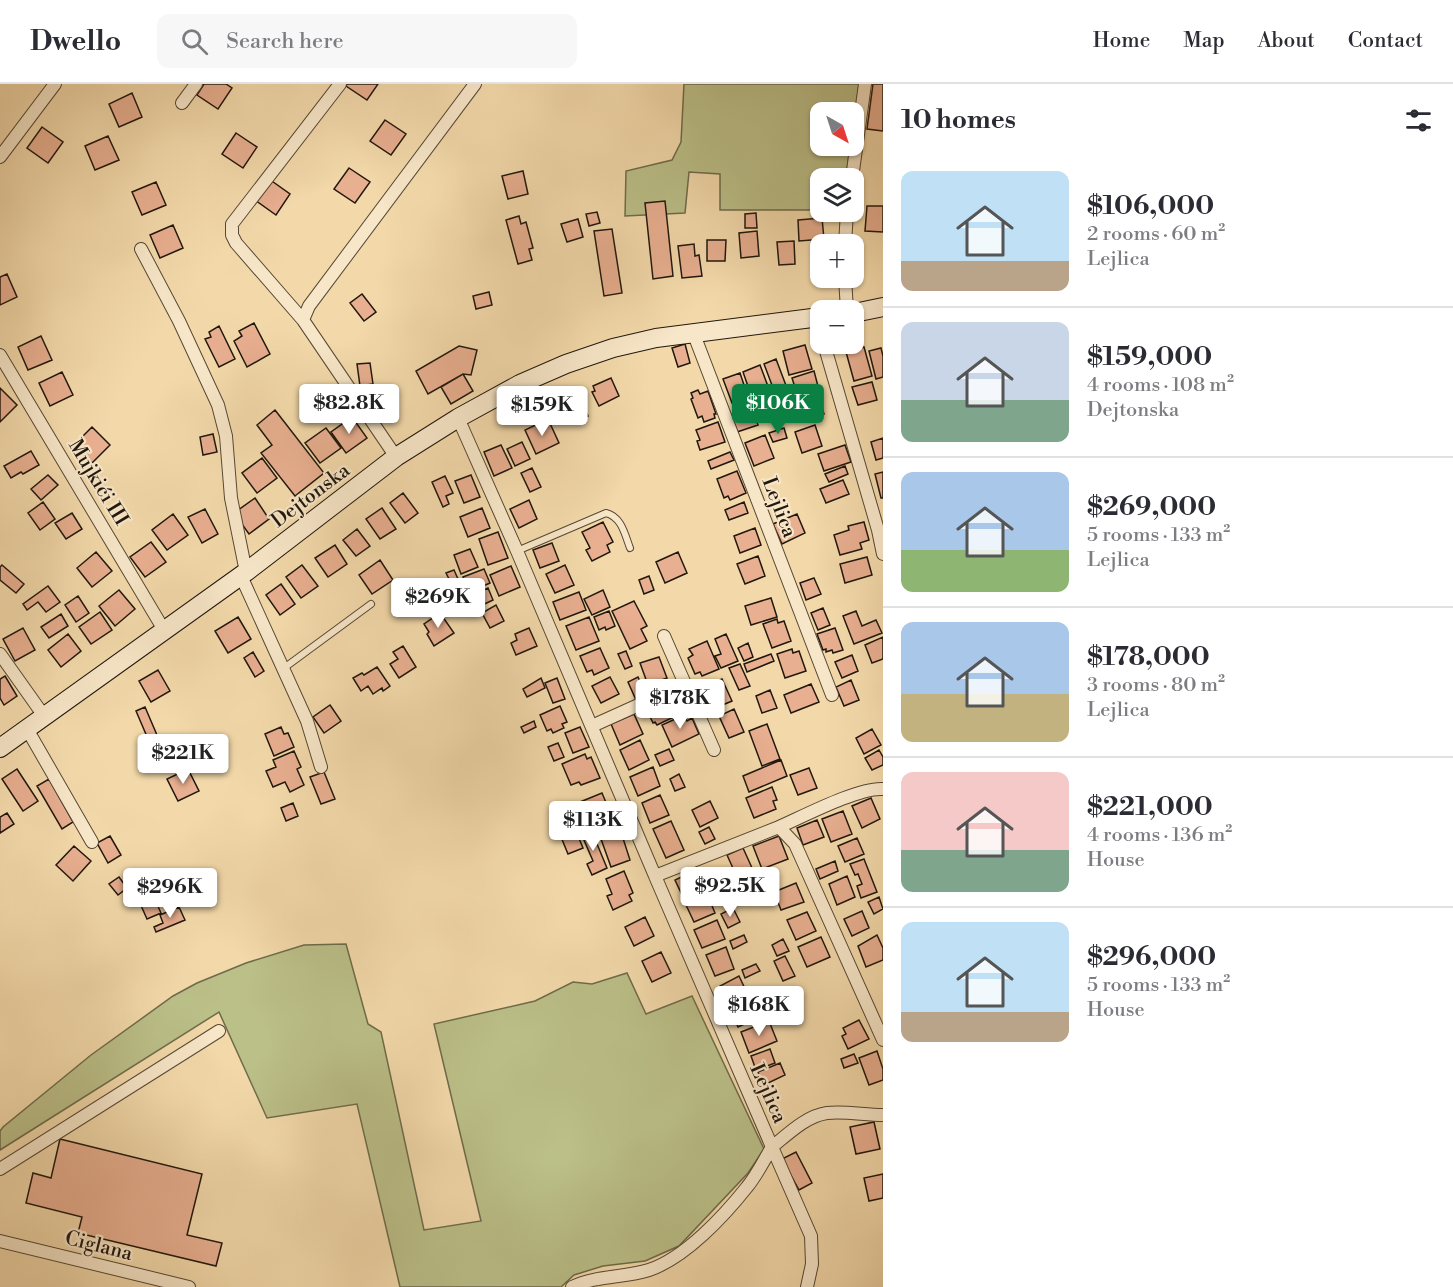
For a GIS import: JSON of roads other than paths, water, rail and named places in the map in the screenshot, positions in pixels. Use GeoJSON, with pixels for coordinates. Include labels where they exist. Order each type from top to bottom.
{"type":"FeatureCollection","features":[{"type":"Feature","properties":{"kind":"main road"},"geometry":{"type":"LineString","coordinates":[[864,311],[883,307]]}},
{"type":"Feature","properties":{"kind":"main road","name":"Dejtonska"},"geometry":{"type":"LineString","coordinates":[[0,748],[244,574],[396,457],[458,417],[520,384],[566,364],[612,348],[656,338],[693,332],[810,323]]}},
{"type":"Feature","properties":{"kind":"street"},"geometry":{"type":"LineString","coordinates":[[0,157],[55,84]]}},
{"type":"Feature","properties":{"kind":"street"},"geometry":{"type":"LineString","coordinates":[[182,103],[196,84]]}},
{"type":"Feature","properties":{"kind":"street"},"geometry":{"type":"LineString","coordinates":[[340,84],[232,224],[232,235],[236,243],[303,320],[396,457]]}},
{"type":"Feature","properties":{"kind":"street"},"geometry":{"type":"LineString","coordinates":[[303,320],[309,306],[475,84]]}},
{"type":"Feature","properties":{"kind":"street"},"geometry":{"type":"LineString","coordinates":[[853,168],[866,84]]}},
{"type":"Feature","properties":{"kind":"street"},"geometry":{"type":"LineString","coordinates":[[141,249],[179,321],[218,405],[226,436],[231,498],[244,574],[308,721],[321,767]]}},
{"type":"Feature","properties":{"kind":"street","name":"Lejlica"},"geometry":{"type":"LineString","coordinates":[[693,332],[832,695]]}},
{"type":"Feature","properties":{"kind":"street"},"geometry":{"type":"LineString","coordinates":[[827,354],[883,554]]}},
{"type":"Feature","properties":{"kind":"street","name":"Mujkići III"},"geometry":{"type":"LineString","coordinates":[[0,355],[164,630]]}},
{"type":"Feature","properties":{"kind":"street","name":"Lejlica"},"geometry":{"type":"LineString","coordinates":[[458,417],[772,1147],[798,1125],[817,1115],[835,1113],[883,1115]]}},
{"type":"Feature","properties":{"kind":"street"},"geometry":{"type":"LineString","coordinates":[[664,636],[714,750]]}},
{"type":"Feature","properties":{"kind":"street"},"geometry":{"type":"LineString","coordinates":[[0,654],[44,716]]}},
{"type":"Feature","properties":{"kind":"street"},"geometry":{"type":"LineString","coordinates":[[592,726],[685,684]]}},
{"type":"Feature","properties":{"kind":"street"},"geometry":{"type":"LineString","coordinates":[[27,729],[92,842]]}},
{"type":"Feature","properties":{"kind":"street"},"geometry":{"type":"LineString","coordinates":[[655,876],[852,796],[874,789],[883,789]]}},
{"type":"Feature","properties":{"kind":"street"},"geometry":{"type":"LineString","coordinates":[[779,827],[795,844],[883,1040]]}},
{"type":"Feature","properties":{"kind":"street"},"geometry":{"type":"LineString","coordinates":[[0,1169],[219,1031]]}},
{"type":"Feature","properties":{"kind":"street"},"geometry":{"type":"LineString","coordinates":[[572,1287],[586,1280],[649,1270],[675,1257],[698,1240],[748,1186],[772,1147]]}},
{"type":"Feature","properties":{"kind":"street"},"geometry":{"type":"LineString","coordinates":[[772,1147],[811,1236],[812,1264],[807,1287]]}},
{"type":"Feature","properties":{"kind":"street","name":"Ciglana"},"geometry":{"type":"LineString","coordinates":[[0,1241],[189,1287]]}},
{"type":"Feature","properties":{"kind":"lane"},"geometry":{"type":"LineString","coordinates":[[517,550],[606,513],[614,516],[621,524],[630,548]]}},
{"type":"Feature","properties":{"kind":"lane"},"geometry":{"type":"LineString","coordinates":[[283,668],[371,604]]}}]}
